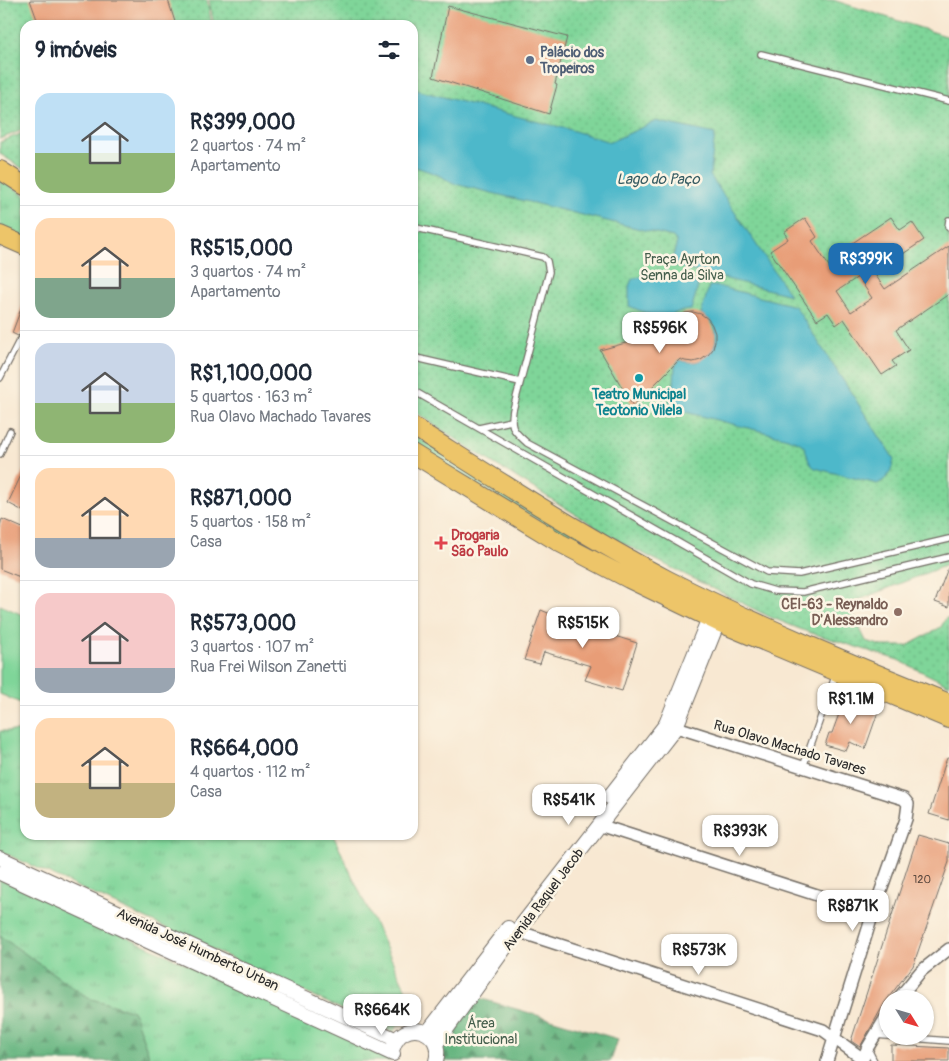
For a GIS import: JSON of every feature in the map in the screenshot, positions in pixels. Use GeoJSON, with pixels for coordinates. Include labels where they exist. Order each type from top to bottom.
{"type":"FeatureCollection","features":[{"type":"Feature","properties":{"kind":"main road"},"geometry":{"type":"LineString","coordinates":[[0,170],[20,183]]}},
{"type":"Feature","properties":{"kind":"main road"},"geometry":{"type":"LineString","coordinates":[[0,235],[20,244]]}},
{"type":"Feature","properties":{"kind":"main road"},"geometry":{"type":"LineString","coordinates":[[418,430],[566,523],[668,580],[785,635],[949,703]]}},
{"type":"Feature","properties":{"kind":"main road"},"geometry":{"type":"LineString","coordinates":[[418,457],[560,543],[629,579],[714,620],[949,719]]}},
{"type":"Feature","properties":{"kind":"street","name":"Avenida Raquel Jacob"},"geometry":{"type":"LineString","coordinates":[[436,1044],[517,931],[599,825],[671,725],[714,620]]}},
{"type":"Feature","properties":{"kind":"street","name":"Avenida Raquel Jacob"},"geometry":{"type":"LineString","coordinates":[[427,1033],[671,725]]}},
{"type":"Feature","properties":{"kind":"street","name":"Rua Olavo Machado Tavares"},"geometry":{"type":"LineString","coordinates":[[671,725],[904,800],[908,804],[906,819],[873,913]]}},
{"type":"Feature","properties":{"kind":"street"},"geometry":{"type":"LineString","coordinates":[[599,825],[873,913],[826,1061]]}},
{"type":"Feature","properties":{"kind":"street","name":"Avenida José Humberto Urban"},"geometry":{"type":"LineString","coordinates":[[0,858],[397,1040]]}},
{"type":"Feature","properties":{"kind":"street","name":"Avenida José Humberto Urban"},"geometry":{"type":"LineString","coordinates":[[0,873],[394,1058]]}},
{"type":"Feature","properties":{"kind":"street"},"geometry":{"type":"LineString","coordinates":[[517,931],[823,1030],[866,1060],[868,1047],[879,1029]]}},
{"type":"Feature","properties":{"kind":"street"},"geometry":{"type":"LineString","coordinates":[[906,990],[921,972],[949,949]]}},
{"type":"Feature","properties":{"kind":"street"},"geometry":{"type":"LineString","coordinates":[[394,1058],[394,1044],[397,1040],[410,1030],[419,1030],[433,1038],[438,1052],[436,1061]]}},
{"type":"Feature","properties":{"kind":"lane"},"geometry":{"type":"LineString","coordinates":[[761,54],[949,101]]}},
{"type":"Feature","properties":{"kind":"lane"},"geometry":{"type":"LineString","coordinates":[[949,220],[949,228]]}},
{"type":"Feature","properties":{"kind":"lane"},"geometry":{"type":"LineString","coordinates":[[418,228],[543,257],[547,261],[550,272],[511,421],[513,430],[527,443],[767,572],[799,574],[949,540]]}},
{"type":"Feature","properties":{"kind":"lane"},"geometry":{"type":"LineString","coordinates":[[0,378],[20,340]]}},
{"type":"Feature","properties":{"kind":"lane"},"geometry":{"type":"LineString","coordinates":[[418,358],[520,382]]}},
{"type":"Feature","properties":{"kind":"lane"},"geometry":{"type":"LineString","coordinates":[[418,393],[751,584],[775,592],[803,592],[949,557]]}},
{"type":"Feature","properties":{"kind":"lane"},"geometry":{"type":"LineString","coordinates":[[479,428],[511,421]]}},
{"type":"Feature","properties":{"kind":"lane"},"geometry":{"type":"LineString","coordinates":[[0,454],[10,431]]}},
{"type":"Feature","properties":{"kind":"lane"},"geometry":{"type":"LineString","coordinates":[[803,767],[837,672]]}},
{"type":"Feature","properties":{"kind":"lane"},"geometry":{"type":"LineString","coordinates":[[875,1035],[949,1041]]}},
{"type":"Feature","properties":{"kind":"green space"},"geometry":{"type":"Polygon","coordinates":[[[0,0],[207,0],[211,20],[20,20],[20,131],[0,139],[0,0]]]}},
{"type":"Feature","properties":{"kind":"green space","name":"Praça Ayrton Senna da Silva"},"geometry":{"type":"Polygon","coordinates":[[[209,0],[833,0],[949,37],[949,564],[848,604],[866,641],[882,646],[907,646],[941,627],[946,618],[949,618],[949,685],[898,660],[805,631],[770,617],[622,543],[418,414],[418,20],[213,20],[209,0]]]}},
{"type":"Feature","properties":{"kind":"green space"},"geometry":{"type":"Polygon","coordinates":[[[20,134],[20,167],[0,154],[0,142],[20,134]]]}},
{"type":"Feature","properties":{"kind":"green space"},"geometry":{"type":"Polygon","coordinates":[[[0,179],[20,192],[20,237],[0,228],[0,179]]]}},
{"type":"Feature","properties":{"kind":"green space"},"geometry":{"type":"Polygon","coordinates":[[[418,437],[711,608],[637,578],[418,450],[418,437]]]}},
{"type":"Feature","properties":{"kind":"green space"},"geometry":{"type":"Polygon","coordinates":[[[0,605],[20,614],[20,703],[0,694],[0,605]]]}},
{"type":"Feature","properties":{"kind":"green space"},"geometry":{"type":"Polygon","coordinates":[[[0,731],[20,731],[20,840],[335,840],[421,1022],[405,1022],[398,1026],[393,1033],[0,851],[0,731]]]}},
{"type":"Feature","properties":{"kind":"green space"},"geometry":{"type":"Polygon","coordinates":[[[0,879],[388,1056],[390,1061],[149,1061],[133,1011],[88,998],[0,936],[0,879]]]}},
{"type":"Feature","properties":{"kind":"green space"},"geometry":{"type":"Polygon","coordinates":[[[0,936],[88,998],[133,1011],[149,1061],[0,1061],[0,936]]]}},
{"type":"Feature","properties":{"kind":"green space","name":"Área Institucional"},"geometry":{"type":"Polygon","coordinates":[[[462,993],[618,1039],[611,1061],[434,1061],[462,993]]]}},
{"type":"Feature","properties":{"kind":"water","name":"Lago do Paço"},"geometry":{"type":"Polygon","coordinates":[[[418,90],[610,142],[656,121],[715,134],[710,175],[790,295],[675,266],[671,263],[677,242],[673,237],[455,184],[436,174],[418,168],[418,90]]]}},
{"type":"Feature","properties":{"kind":"water"},"geometry":{"type":"Polygon","coordinates":[[[661,272],[695,282],[698,287],[691,310],[674,314],[668,319],[665,328],[655,330],[655,319],[629,306],[629,286],[632,279],[661,272]]]}},
{"type":"Feature","properties":{"kind":"water"},"geometry":{"type":"Polygon","coordinates":[[[709,286],[717,286],[795,306],[894,459],[891,470],[884,480],[877,484],[815,468],[809,462],[805,448],[800,443],[788,438],[677,410],[669,400],[674,384],[675,366],[680,360],[694,362],[704,359],[712,351],[716,340],[713,324],[701,314],[709,286]]]}},
{"type":"Feature","properties":{"kind":"building"},"geometry":{"type":"Polygon","coordinates":[[[30,0],[168,0],[174,20],[37,20],[30,0]]]}},
{"type":"Feature","properties":{"kind":"building","name":"Palácio dos Tropeiros"},"geometry":{"type":"Polygon","coordinates":[[[448,6],[567,37],[549,114],[433,77],[448,6]]]}},
{"type":"Feature","properties":{"kind":"building"},"geometry":{"type":"Polygon","coordinates":[[[891,217],[900,230],[912,222],[924,240],[874,273],[885,289],[949,246],[949,294],[896,330],[909,350],[892,361],[896,366],[882,375],[844,319],[836,325],[828,313],[817,320],[770,251],[788,239],[784,232],[805,218],[817,237],[812,241],[831,269],[856,252],[851,244],[891,217]],[[858,277],[837,291],[851,312],[872,298],[858,277]]]}},
{"type":"Feature","properties":{"kind":"building"},"geometry":{"type":"Polygon","coordinates":[[[20,312],[20,334],[18,336],[12,333],[20,312]]]}},
{"type":"Feature","properties":{"kind":"building","name":"Teatro Municipal Teotonio Vilela"},"geometry":{"type":"Polygon","coordinates":[[[693,312],[701,314],[712,325],[715,333],[713,349],[701,360],[693,362],[680,359],[633,406],[600,350],[666,332],[671,322],[677,317],[693,312]]]}},
{"type":"Feature","properties":{"kind":"building"},"geometry":{"type":"Polygon","coordinates":[[[20,478],[20,509],[8,503],[20,478]]]}},
{"type":"Feature","properties":{"kind":"building"},"geometry":{"type":"Polygon","coordinates":[[[2,519],[20,527],[20,577],[0,569],[0,526],[2,519]]]}},
{"type":"Feature","properties":{"kind":"building"},"geometry":{"type":"Polygon","coordinates":[[[949,568],[949,607],[935,602],[949,568]]]}},
{"type":"Feature","properties":{"kind":"building"},"geometry":{"type":"Polygon","coordinates":[[[541,610],[570,622],[637,643],[622,691],[585,680],[591,666],[544,652],[540,664],[524,660],[541,610]]]}},
{"type":"Feature","properties":{"kind":"building"},"geometry":{"type":"Polygon","coordinates":[[[840,695],[878,712],[865,749],[850,742],[846,751],[825,745],[839,714],[833,711],[840,695]]]}},
{"type":"Feature","properties":{"kind":"building"},"geometry":{"type":"Polygon","coordinates":[[[947,758],[949,758],[949,820],[929,814],[947,758]]]}},
{"type":"Feature","properties":{"kind":"building"},"geometry":{"type":"Polygon","coordinates":[[[918,835],[949,844],[949,862],[913,966],[894,990],[879,990],[879,1013],[860,1047],[851,1041],[918,835]]]}},
{"type":"Feature","properties":{"kind":"building"},"geometry":{"type":"Polygon","coordinates":[[[891,1045],[949,1048],[949,1061],[891,1061],[891,1045]]]}},
{"type":"Feature","properties":{"kind":"place","name":"Palácio dos Tropeiros"},"geometry":{"type":"Point","coordinates":[530,60]}},
{"type":"Feature","properties":{"kind":"place","name":"Teatro Municipal Teotonio Vilela"},"geometry":{"type":"Point","coordinates":[639,378]}},
{"type":"Feature","properties":{"kind":"place","name":"Drogaria São Paulo"},"geometry":{"type":"Point","coordinates":[441,543]}},
{"type":"Feature","properties":{"kind":"place","name":"CEI-63 - Reynaldo D'Alessandro"},"geometry":{"type":"Point","coordinates":[898,612]}}]}
